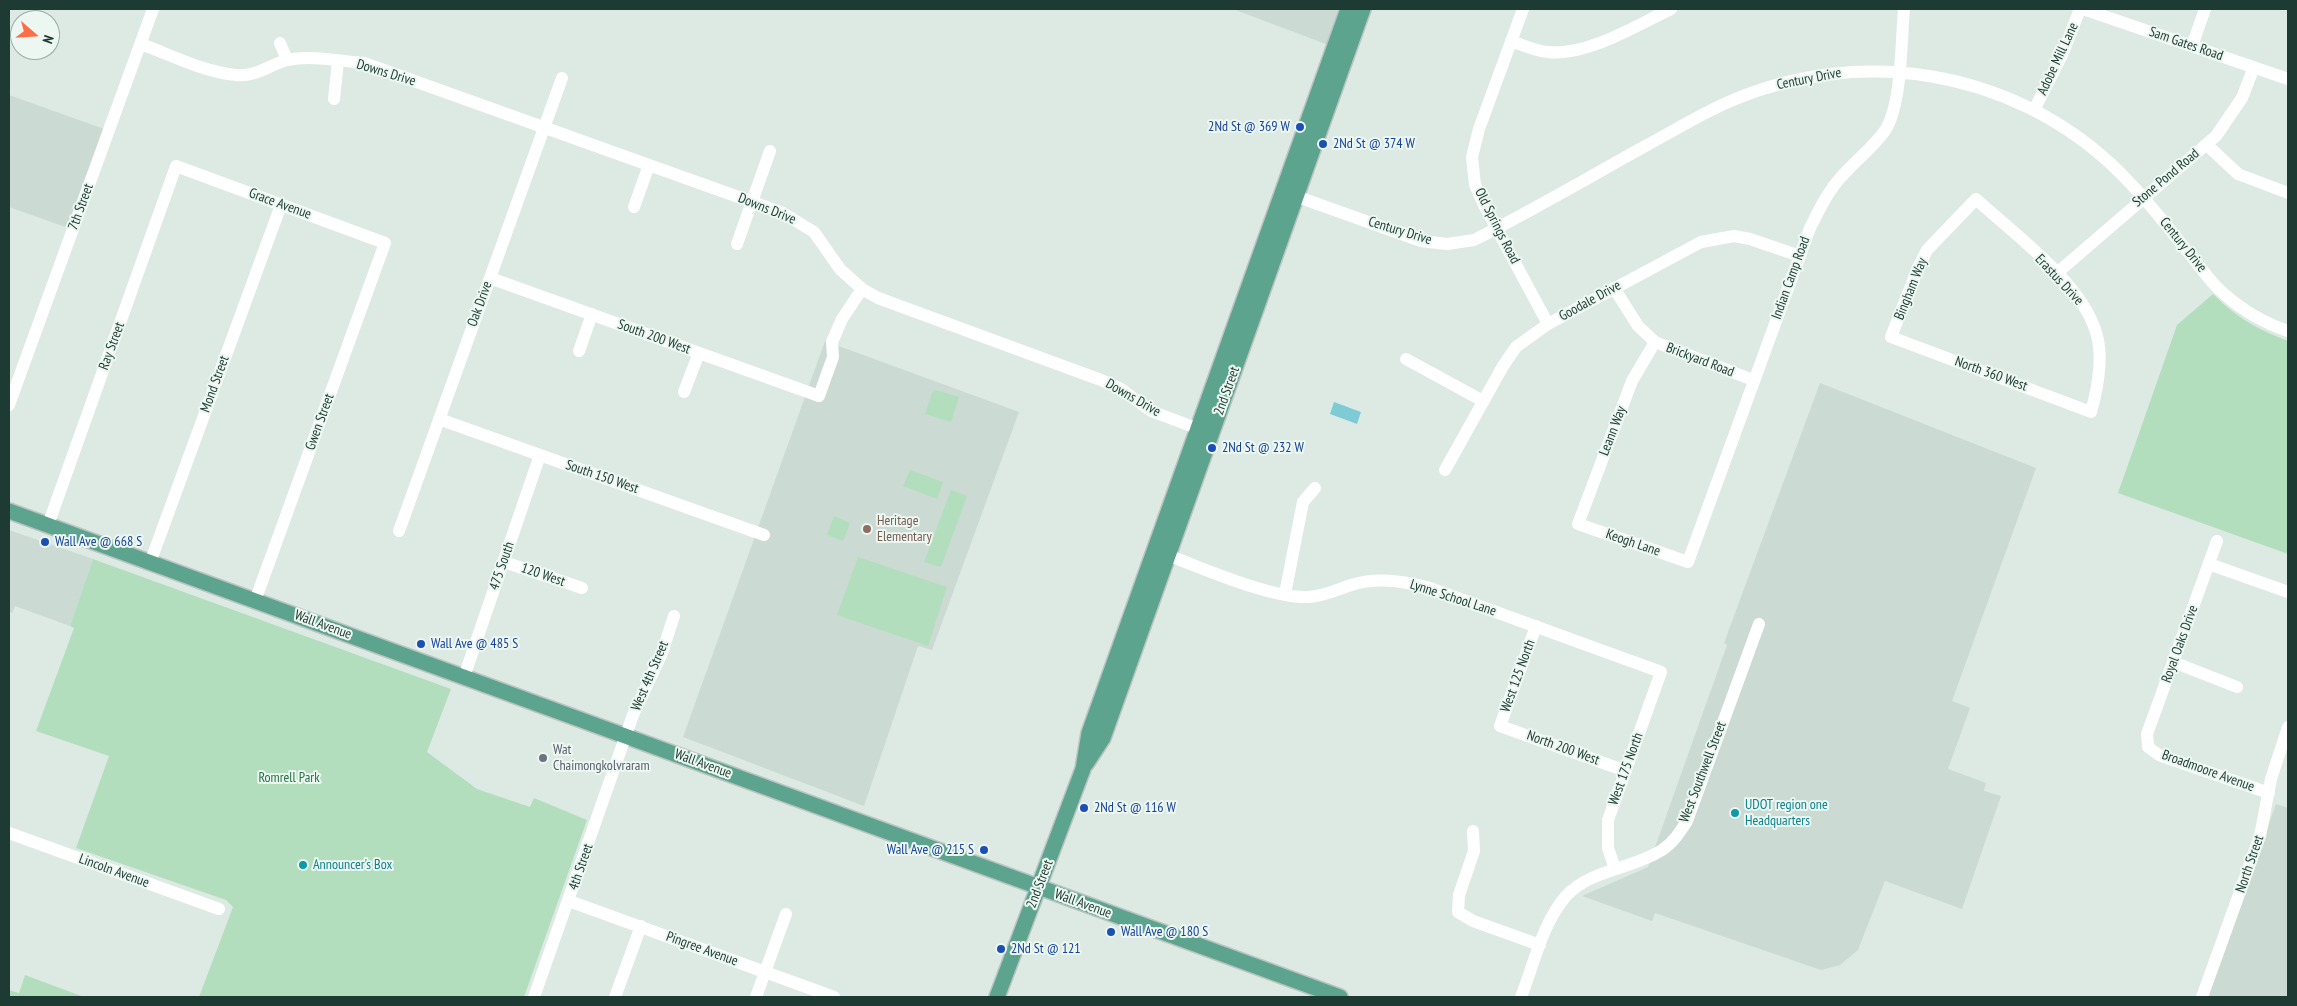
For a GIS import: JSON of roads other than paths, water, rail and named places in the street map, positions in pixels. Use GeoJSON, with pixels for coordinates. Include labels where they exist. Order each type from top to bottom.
{"type":"FeatureCollection","features":[{"type":"Feature","properties":{"kind":"main road","name":"2nd Street"},"geometry":{"type":"LineString","coordinates":[[997,997],[1083,769],[1089,733],[1161,553],[1205,431],[1289,194],[1348,9]]}},
{"type":"Feature","properties":{"kind":"main road","name":"2nd Street"},"geometry":{"type":"LineString","coordinates":[[1289,194],[1364,9]]}},
{"type":"Feature","properties":{"kind":"main road","name":"Wall Avenue"},"geometry":{"type":"LineString","coordinates":[[9,511],[1340,997]]}},
{"type":"Feature","properties":{"kind":"street","name":"7th Street"},"geometry":{"type":"LineString","coordinates":[[9,405],[153,9]]}},
{"type":"Feature","properties":{"kind":"street","name":"Old Springs Road"},"geometry":{"type":"LineString","coordinates":[[1523,9],[1479,129],[1472,158],[1475,185],[1548,324]]}},
{"type":"Feature","properties":{"kind":"street"},"geometry":{"type":"LineString","coordinates":[[1511,41],[1548,52],[1566,52],[1590,46],[1671,9]]}},
{"type":"Feature","properties":{"kind":"street","name":"Indian Camp Road"},"geometry":{"type":"LineString","coordinates":[[1688,562],[1810,228],[1824,201],[1840,178],[1885,130],[1896,99],[1904,9]]}},
{"type":"Feature","properties":{"kind":"street","name":"Sam Gates Road"},"geometry":{"type":"LineString","coordinates":[[2082,9],[2288,79]]}},
{"type":"Feature","properties":{"kind":"street","name":"Adobe Mill Lane"},"geometry":{"type":"LineString","coordinates":[[2034,110],[2062,55],[2082,9]]}},
{"type":"Feature","properties":{"kind":"street"},"geometry":{"type":"LineString","coordinates":[[2192,46],[2205,9]]}},
{"type":"Feature","properties":{"kind":"street"},"geometry":{"type":"LineString","coordinates":[[280,42],[286,60]]}},
{"type":"Feature","properties":{"kind":"street","name":"Downs Drive"},"geometry":{"type":"LineString","coordinates":[[140,44],[214,71],[237,75],[260,72],[286,60],[313,58],[364,63],[783,213],[814,232],[840,269],[862,289],[878,298],[1101,380],[1120,389],[1151,411],[1205,431]]}},
{"type":"Feature","properties":{"kind":"street"},"geometry":{"type":"LineString","coordinates":[[334,99],[338,61]]}},
{"type":"Feature","properties":{"kind":"street","name":"Stone Pond Road"},"geometry":{"type":"LineString","coordinates":[[2057,274],[2143,197],[2207,144],[2230,119],[2242,98],[2254,67]]}},
{"type":"Feature","properties":{"kind":"street","name":"Century Drive"},"geometry":{"type":"LineString","coordinates":[[1289,194],[1421,241],[1447,244],[1474,240],[1732,100],[1798,79],[1858,71],[1898,72],[1941,77],[1979,87],[2034,110],[2062,126],[2108,162],[2143,197],[2221,292],[2248,313],[2288,331]]}},
{"type":"Feature","properties":{"kind":"street","name":"Oak Drive"},"geometry":{"type":"LineString","coordinates":[[398,531],[562,78]]}},
{"type":"Feature","properties":{"kind":"street"},"geometry":{"type":"LineString","coordinates":[[2207,144],[2238,174],[2288,193]]}},
{"type":"Feature","properties":{"kind":"street"},"geometry":{"type":"LineString","coordinates":[[737,244],[770,151]]}},
{"type":"Feature","properties":{"kind":"street"},"geometry":{"type":"LineString","coordinates":[[634,207],[649,165]]}},
{"type":"Feature","properties":{"kind":"street","name":"Grace Avenue"},"geometry":{"type":"LineString","coordinates":[[176,166],[385,243]]}},
{"type":"Feature","properties":{"kind":"street","name":"Ray Street"},"geometry":{"type":"LineString","coordinates":[[48,525],[176,166]]}},
{"type":"Feature","properties":{"kind":"street","name":"Erastus Drive"},"geometry":{"type":"LineString","coordinates":[[1976,199],[2057,274],[2088,310],[2097,334],[2099,376],[2091,412]]}},
{"type":"Feature","properties":{"kind":"street","name":"Bingham Way"},"geometry":{"type":"LineString","coordinates":[[1891,337],[1927,250],[1976,199]]}},
{"type":"Feature","properties":{"kind":"street","name":"Mond Street"},"geometry":{"type":"LineString","coordinates":[[150,563],[281,205]]}},
{"type":"Feature","properties":{"kind":"street","name":"Goodale Drive"},"geometry":{"type":"LineString","coordinates":[[1445,470],[1483,401],[1516,347],[1548,324],[1686,248],[1718,238],[1734,236],[1750,239],[1800,256]]}},
{"type":"Feature","properties":{"kind":"street","name":"Gwen Street"},"geometry":{"type":"LineString","coordinates":[[255,601],[385,243]]}},
{"type":"Feature","properties":{"kind":"street","name":"South 200 West"},"geometry":{"type":"LineString","coordinates":[[490,278],[819,396],[833,357],[832,342],[842,319],[862,289]]}},
{"type":"Feature","properties":{"kind":"street","name":"Brickyard Road"},"geometry":{"type":"LineString","coordinates":[[1614,288],[1638,326],[1655,342],[1753,380]]}},
{"type":"Feature","properties":{"kind":"street"},"geometry":{"type":"LineString","coordinates":[[579,351],[592,314]]}},
{"type":"Feature","properties":{"kind":"street","name":"North 360 West"},"geometry":{"type":"LineString","coordinates":[[1891,337],[2091,412]]}},
{"type":"Feature","properties":{"kind":"street","name":"Leann Way"},"geometry":{"type":"LineString","coordinates":[[1578,524],[1632,381],[1655,342]]}},
{"type":"Feature","properties":{"kind":"street"},"geometry":{"type":"LineString","coordinates":[[684,392],[699,354]]}},
{"type":"Feature","properties":{"kind":"street"},"geometry":{"type":"LineString","coordinates":[[1406,359],[1483,401]]}},
{"type":"Feature","properties":{"kind":"street","name":"South 150 West"},"geometry":{"type":"LineString","coordinates":[[439,419],[764,535]]}},
{"type":"Feature","properties":{"kind":"street","name":"475 South"},"geometry":{"type":"LineString","coordinates":[[464,677],[540,455]]}},
{"type":"Feature","properties":{"kind":"street"},"geometry":{"type":"LineString","coordinates":[[1285,594],[1303,502],[1315,488]]}},
{"type":"Feature","properties":{"kind":"street","name":"Keogh Lane"},"geometry":{"type":"LineString","coordinates":[[1578,524],[1688,562]]}},
{"type":"Feature","properties":{"kind":"street","name":"Royal Oaks Drive"},"geometry":{"type":"LineString","coordinates":[[2148,747],[2147,734],[2217,541]]}},
{"type":"Feature","properties":{"kind":"street","name":"Lynne School Lane"},"geometry":{"type":"LineString","coordinates":[[1161,553],[1269,591],[1306,597],[1328,595],[1353,585],[1379,580],[1402,581],[1427,587],[1661,672]]}},
{"type":"Feature","properties":{"kind":"street","name":"120 West"},"geometry":{"type":"LineString","coordinates":[[504,562],[582,588]]}},
{"type":"Feature","properties":{"kind":"street"},"geometry":{"type":"LineString","coordinates":[[2209,564],[2288,592]]}},
{"type":"Feature","properties":{"kind":"street","name":"West 4th Street"},"geometry":{"type":"LineString","coordinates":[[626,736],[662,654],[674,616]]}},
{"type":"Feature","properties":{"kind":"street","name":"West Southwell Street"},"geometry":{"type":"LineString","coordinates":[[1521,997],[1548,922],[1567,896],[1592,878],[1662,850],[1677,838],[1687,821],[1759,624]]}},
{"type":"Feature","properties":{"kind":"street","name":"West 125 North"},"geometry":{"type":"LineString","coordinates":[[1500,726],[1536,626]]}},
{"type":"Feature","properties":{"kind":"street"},"geometry":{"type":"LineString","coordinates":[[2173,662],[2238,687]]}},
{"type":"Feature","properties":{"kind":"street","name":"West 175 North"},"geometry":{"type":"LineString","coordinates":[[1615,869],[1608,848],[1608,820],[1661,672]]}},
{"type":"Feature","properties":{"kind":"street","name":"North 200 West"},"geometry":{"type":"LineString","coordinates":[[1500,726],[1626,771]]}},
{"type":"Feature","properties":{"kind":"street","name":"North Street"},"geometry":{"type":"LineString","coordinates":[[2202,997],[2260,836],[2268,793],[2288,728]]}},
{"type":"Feature","properties":{"kind":"street","name":"4th Street"},"geometry":{"type":"LineString","coordinates":[[534,997],[626,736]]}},
{"type":"Feature","properties":{"kind":"street","name":"Broadmoore Avenue"},"geometry":{"type":"LineString","coordinates":[[2148,747],[2159,754],[2268,793]]}},
{"type":"Feature","properties":{"kind":"street"},"geometry":{"type":"LineString","coordinates":[[1473,831],[1474,851],[1459,895],[1458,912],[1473,921],[1540,945]]}},
{"type":"Feature","properties":{"kind":"street","name":"Lincoln Avenue"},"geometry":{"type":"LineString","coordinates":[[9,833],[219,908]]}},
{"type":"Feature","properties":{"kind":"street","name":"Pingree Avenue"},"geometry":{"type":"LineString","coordinates":[[569,901],[834,997]]}},
{"type":"Feature","properties":{"kind":"street"},"geometry":{"type":"LineString","coordinates":[[756,997],[786,914]]}},
{"type":"Feature","properties":{"kind":"street"},"geometry":{"type":"LineString","coordinates":[[615,997],[641,926]]}},
{"type":"Feature","properties":{"kind":"water"},"geometry":{"type":"Polygon","coordinates":[[[1334,402],[1361,412],[1357,424],[1330,414],[1334,402]]]}},
{"type":"Feature","properties":{"kind":"place","name":"2Nd St @ 369 W"},"geometry":{"type":"Point","coordinates":[1300,127]}},
{"type":"Feature","properties":{"kind":"place","name":"2Nd St @ 374 W"},"geometry":{"type":"Point","coordinates":[1323,144]}},
{"type":"Feature","properties":{"kind":"place","name":"2Nd St @ 232 W"},"geometry":{"type":"Point","coordinates":[1212,448]}},
{"type":"Feature","properties":{"kind":"place","name":"Heritage Elementary"},"geometry":{"type":"Point","coordinates":[867,529]}},
{"type":"Feature","properties":{"kind":"place","name":"Wall Ave @ 668 S"},"geometry":{"type":"Point","coordinates":[45,542]}},
{"type":"Feature","properties":{"kind":"place","name":"Wall Ave @ 485 S"},"geometry":{"type":"Point","coordinates":[421,644]}},
{"type":"Feature","properties":{"kind":"place","name":"Wat Chaimongkolvraram"},"geometry":{"type":"Point","coordinates":[543,758]}},
{"type":"Feature","properties":{"kind":"place","name":"2Nd St @ 116 W"},"geometry":{"type":"Point","coordinates":[1084,808]}},
{"type":"Feature","properties":{"kind":"place","name":"UDOT region one Headquarters"},"geometry":{"type":"Point","coordinates":[1735,813]}},
{"type":"Feature","properties":{"kind":"place","name":"Wall Ave @ 215 S"},"geometry":{"type":"Point","coordinates":[984,850]}},
{"type":"Feature","properties":{"kind":"place","name":"Announcer's Box"},"geometry":{"type":"Point","coordinates":[303,865]}},
{"type":"Feature","properties":{"kind":"place","name":"Wall Ave @ 180 S"},"geometry":{"type":"Point","coordinates":[1111,932]}},
{"type":"Feature","properties":{"kind":"place","name":"2Nd St @ 121"},"geometry":{"type":"Point","coordinates":[1001,949]}},
{"type":"Feature","properties":{"kind":"park label","name":"Romrell Park"},"geometry":{"type":"Point","coordinates":[289,778]}}]}
